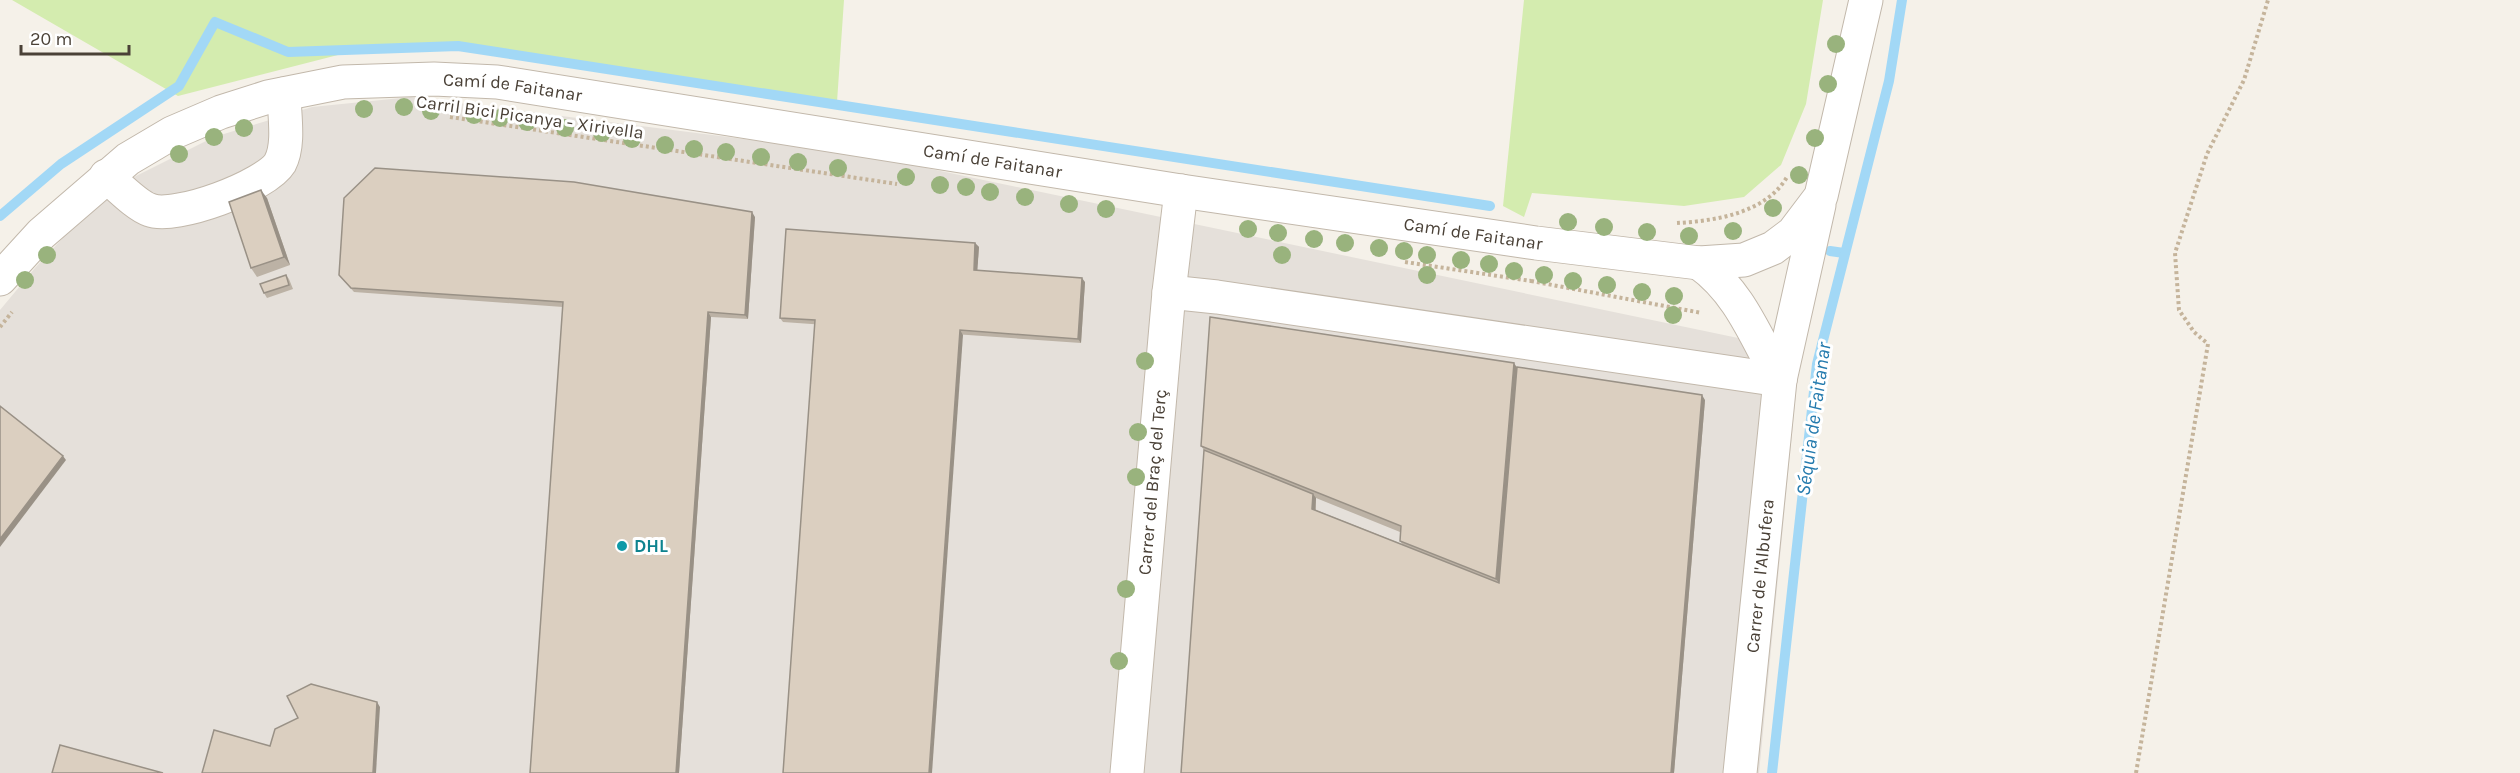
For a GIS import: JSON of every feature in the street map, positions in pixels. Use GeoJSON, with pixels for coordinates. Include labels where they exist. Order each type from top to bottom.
{"type":"FeatureCollection","features":[{"type":"Feature","properties":{"kind":"street","name":"Camí de Faitanar"},"geometry":{"type":"LineString","coordinates":[[0,279],[41,234],[106,176],[128,159],[172,133],[221,112],[284,94],[343,82],[434,79],[497,82],[1181,191],[1536,243],[1699,263],[1744,260],[1773,248],[1794,233],[1821,196],[1866,0]]}},
{"type":"Feature","properties":{"kind":"street"},"geometry":{"type":"LineString","coordinates":[[106,176],[148,210],[161,213],[181,211],[251,186],[271,174],[280,162],[284,150],[284,94]]}},
{"type":"Feature","properties":{"kind":"street","name":"Carrer del Braç del Terç"},"geometry":{"type":"LineString","coordinates":[[1127,773],[1169,292],[1181,191]]}},
{"type":"Feature","properties":{"kind":"street","name":"Carrer de l'Albufera"},"geometry":{"type":"LineString","coordinates":[[1740,773],[1780,380],[1821,196]]}},
{"type":"Feature","properties":{"kind":"street"},"geometry":{"type":"LineString","coordinates":[[1699,263],[1726,285],[1748,320],[1780,380]]}},
{"type":"Feature","properties":{"kind":"street"},"geometry":{"type":"LineString","coordinates":[[1169,292],[1217,297],[1780,380]]}},
{"type":"Feature","properties":{"kind":"path"},"geometry":{"type":"LineString","coordinates":[[2136,773],[2208,344],[2194,332],[2179,310],[2175,253],[2207,154],[2244,80],[2268,0]]}},
{"type":"Feature","properties":{"kind":"path","name":"Carril Bici Picanya - Xirivella"},"geometry":{"type":"LineString","coordinates":[[447,117],[904,185]]}},
{"type":"Feature","properties":{"kind":"path"},"geometry":{"type":"LineString","coordinates":[[1670,222],[1716,218],[1758,206],[1786,180],[1789,171]]}},
{"type":"Feature","properties":{"kind":"path"},"geometry":{"type":"LineString","coordinates":[[1531,281],[1691,312],[1748,320]]}},
{"type":"Feature","properties":{"kind":"path"},"geometry":{"type":"LineString","coordinates":[[0,327],[13,311]]}},
{"type":"Feature","properties":{"kind":"shaded area"},"geometry":{"type":"Polygon","coordinates":[[[411,97],[855,153],[1800,351],[1759,773],[0,773],[0,310],[35,268],[106,191],[214,137],[312,107],[411,97]]]}},
{"type":"Feature","properties":{"kind":"green space"},"geometry":{"type":"Polygon","coordinates":[[[12,0],[844,0],[837,102],[491,48],[373,46],[178,96],[12,0]]]}},
{"type":"Feature","properties":{"kind":"green space"},"geometry":{"type":"Polygon","coordinates":[[[1524,0],[1823,0],[1806,104],[1781,165],[1744,197],[1684,206],[1532,193],[1524,217],[1503,206],[1524,0]]]}},
{"type":"Feature","properties":{"kind":"building","name":"DHL"},"geometry":{"type":"Polygon","coordinates":[[[375,168],[574,182],[752,212],[745,315],[708,312],[676,773],[530,773],[563,302],[351,288],[339,275],[344,198],[375,168]]]}},
{"type":"Feature","properties":{"kind":"building"},"geometry":{"type":"Polygon","coordinates":[[[261,190],[284,257],[251,268],[229,202],[261,190]]]}},
{"type":"Feature","properties":{"kind":"building"},"geometry":{"type":"Polygon","coordinates":[[[786,229],[975,243],[974,270],[1082,278],[1078,339],[960,330],[929,773],[783,773],[815,320],[780,318],[786,229]]]}},
{"type":"Feature","properties":{"kind":"building"},"geometry":{"type":"Polygon","coordinates":[[[286,275],[289,285],[264,293],[260,284],[286,275]]]}},
{"type":"Feature","properties":{"kind":"building"},"geometry":{"type":"Polygon","coordinates":[[[1210,317],[1514,363],[1496,579],[1400,541],[1401,526],[1201,446],[1210,317]]]}},
{"type":"Feature","properties":{"kind":"building"},"geometry":{"type":"Polygon","coordinates":[[[1517,367],[1702,395],[1671,773],[1181,773],[1204,450],[1313,494],[1312,509],[1499,583],[1517,367]]]}},
{"type":"Feature","properties":{"kind":"building"},"geometry":{"type":"Polygon","coordinates":[[[0,406],[63,456],[0,539],[0,406]]]}},
{"type":"Feature","properties":{"kind":"building"},"geometry":{"type":"Polygon","coordinates":[[[311,684],[377,702],[373,773],[202,773],[214,730],[270,746],[275,729],[298,718],[287,696],[311,684]]]}},
{"type":"Feature","properties":{"kind":"building"},"geometry":{"type":"Polygon","coordinates":[[[60,745],[163,773],[52,773],[60,745]]]}},
{"type":"Feature","properties":{"kind":"waterway","name":"Séquia de Faitanar"},"geometry":{"type":"LineString","coordinates":[[1772,773],[1817,364],[1889,81],[1902,0]]}},
{"type":"Feature","properties":{"kind":"waterway"},"geometry":{"type":"LineString","coordinates":[[0,216],[61,164],[179,86],[215,22],[288,52],[458,46],[1490,206]]}},
{"type":"Feature","properties":{"kind":"waterway"},"geometry":{"type":"LineString","coordinates":[[1830,251],[1844,253]]}},
{"type":"Feature","properties":{"kind":"place","name":"DHL"},"geometry":{"type":"Point","coordinates":[622,546]}}]}
